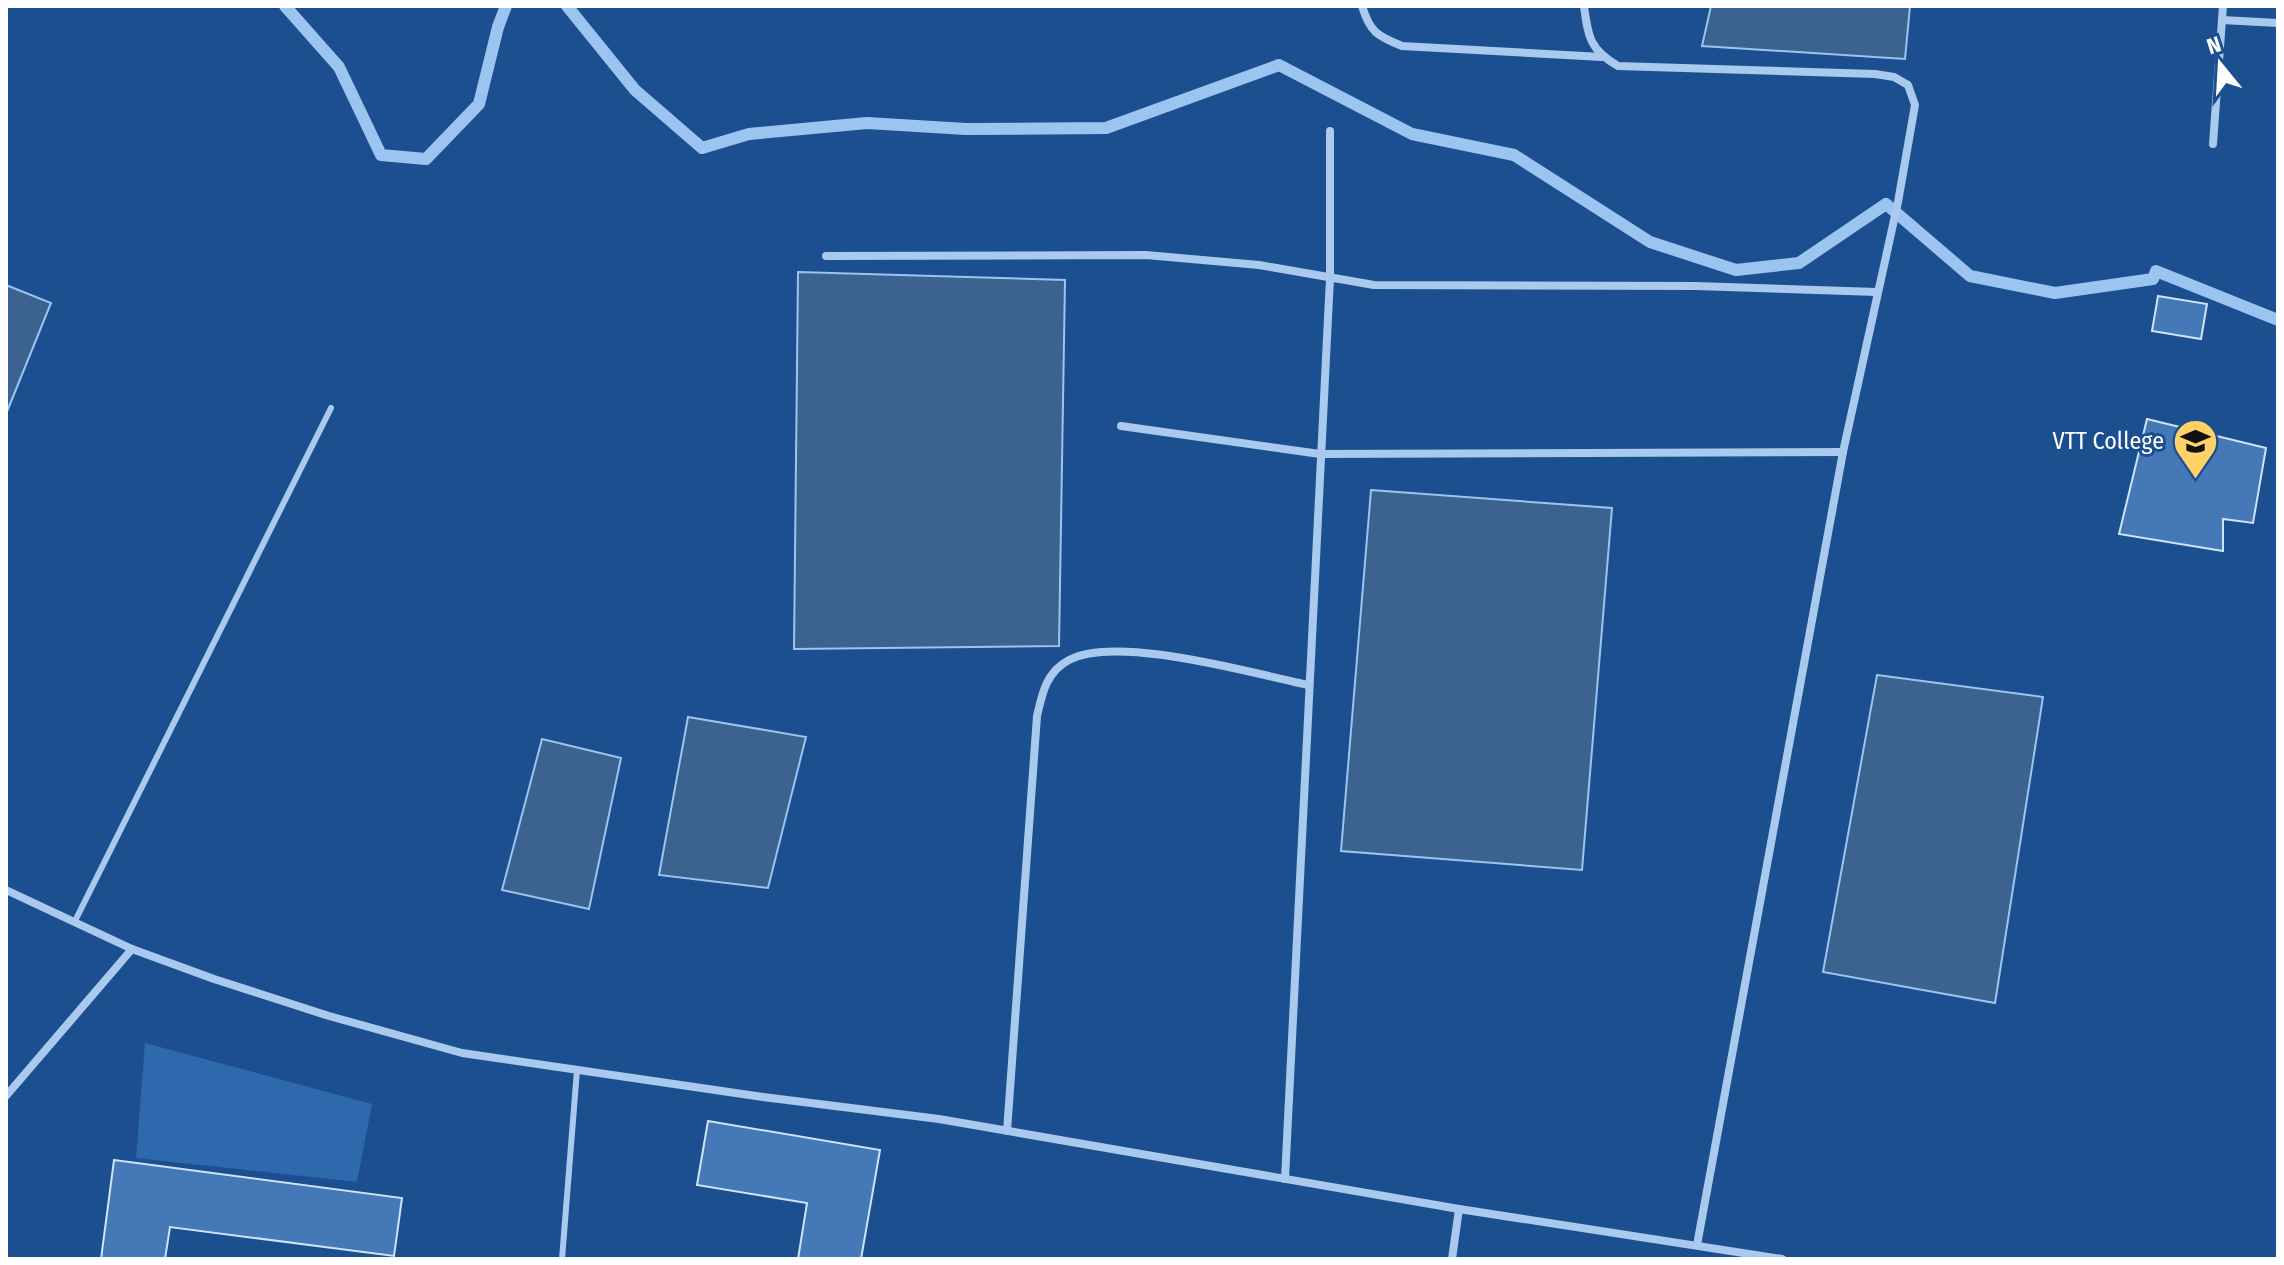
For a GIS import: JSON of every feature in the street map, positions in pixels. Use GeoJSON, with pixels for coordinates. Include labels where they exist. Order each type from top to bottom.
{"type":"FeatureCollection","features":[{"type":"Feature","properties":{"kind":"street"},"geometry":{"type":"LineString","coordinates":[[1362,6],[1369,27],[1384,39],[1402,46],[1602,57]]}},
{"type":"Feature","properties":{"kind":"street"},"geometry":{"type":"LineString","coordinates":[[1584,6],[1592,44],[1602,57],[1618,66],[1875,74],[1894,77],[1908,85],[1915,105],[1893,228],[1843,452],[1697,1245]]}},
{"type":"Feature","properties":{"kind":"street"},"geometry":{"type":"LineString","coordinates":[[2213,144],[2223,6]]}},
{"type":"Feature","properties":{"kind":"street"},"geometry":{"type":"LineString","coordinates":[[2222,20],[2278,23]]}},
{"type":"Feature","properties":{"kind":"street"},"geometry":{"type":"LineString","coordinates":[[1285,1179],[1330,278],[1330,131]]}},
{"type":"Feature","properties":{"kind":"street"},"geometry":{"type":"LineString","coordinates":[[826,256],[1146,255],[1259,265],[1374,285],[1682,285],[1877,292]]}},
{"type":"Feature","properties":{"kind":"street"},"geometry":{"type":"LineString","coordinates":[[1121,426],[1320,454],[1843,452]]}},
{"type":"Feature","properties":{"kind":"street"},"geometry":{"type":"LineString","coordinates":[[1007,1131],[1037,716],[1042,690],[1051,675],[1069,660],[1101,652],[1140,651],[1309,685]]}},
{"type":"Feature","properties":{"kind":"street"},"geometry":{"type":"LineString","coordinates":[[6,890],[132,949],[214,979],[329,1016],[462,1053],[1007,1131],[1459,1209],[1782,1259]]}},
{"type":"Feature","properties":{"kind":"street"},"geometry":{"type":"LineString","coordinates":[[6,1096],[132,949]]}},
{"type":"Feature","properties":{"kind":"street"},"geometry":{"type":"LineString","coordinates":[[1452,1259],[1459,1209]]}},
{"type":"Feature","properties":{"kind":"lane"},"geometry":{"type":"LineString","coordinates":[[75,921],[331,408]]}},
{"type":"Feature","properties":{"kind":"lane"},"geometry":{"type":"LineString","coordinates":[[562,1259],[577,1070]]}},
{"type":"Feature","properties":{"kind":"shaded area"},"geometry":{"type":"Polygon","coordinates":[[[1711,6],[1910,6],[1905,59],[1702,46],[1711,6]]]}},
{"type":"Feature","properties":{"kind":"shaded area"},"geometry":{"type":"Polygon","coordinates":[[[798,272],[1065,280],[1059,646],[794,649],[798,272]]]}},
{"type":"Feature","properties":{"kind":"shaded area"},"geometry":{"type":"Polygon","coordinates":[[[6,285],[51,303],[6,414],[6,285]]]}},
{"type":"Feature","properties":{"kind":"shaded area"},"geometry":{"type":"Polygon","coordinates":[[[1371,490],[1612,508],[1582,870],[1341,851],[1371,490]]]}},
{"type":"Feature","properties":{"kind":"shaded area"},"geometry":{"type":"Polygon","coordinates":[[[1877,675],[2043,697],[1995,1003],[1823,972],[1877,675]]]}},
{"type":"Feature","properties":{"kind":"shaded area"},"geometry":{"type":"Polygon","coordinates":[[[688,717],[806,737],[768,888],[659,875],[688,717]]]}},
{"type":"Feature","properties":{"kind":"shaded area"},"geometry":{"type":"Polygon","coordinates":[[[542,739],[621,758],[589,909],[502,890],[542,739]]]}},
{"type":"Feature","properties":{"kind":"shaded area"},"geometry":{"type":"Polygon","coordinates":[[[145,1043],[372,1104],[357,1182],[136,1158],[145,1043]]]}},
{"type":"Feature","properties":{"kind":"building"},"geometry":{"type":"Polygon","coordinates":[[[2158,296],[2207,304],[2201,339],[2152,331],[2158,296]]]}},
{"type":"Feature","properties":{"kind":"building"},"geometry":{"type":"Polygon","coordinates":[[[2147,419],[2266,448],[2253,523],[2223,519],[2223,551],[2119,534],[2147,419]]]}},
{"type":"Feature","properties":{"kind":"building"},"geometry":{"type":"Polygon","coordinates":[[[708,1121],[880,1150],[861,1259],[798,1259],[807,1203],[697,1185],[708,1121]]]}},
{"type":"Feature","properties":{"kind":"building"},"geometry":{"type":"Polygon","coordinates":[[[114,1160],[402,1198],[394,1256],[170,1227],[165,1259],[101,1259],[114,1160]]]}},
{"type":"Feature","properties":{"kind":"waterway"},"geometry":{"type":"LineString","coordinates":[[285,6],[339,67],[381,155],[426,159],[479,104],[506,6]]}},
{"type":"Feature","properties":{"kind":"waterway"},"geometry":{"type":"LineString","coordinates":[[567,6],[635,90],[702,148],[749,134],[867,123],[966,129],[1106,128],[1279,65],[1412,134],[1514,155],[1650,242],[1736,270],[1799,263],[1886,204],[1970,276],[2055,293],[2153,279],[2156,271],[2278,320]]}},
{"type":"Feature","properties":{"kind":"place","name":"VTT College"},"geometry":{"type":"Point","coordinates":[2195,480]}}]}
